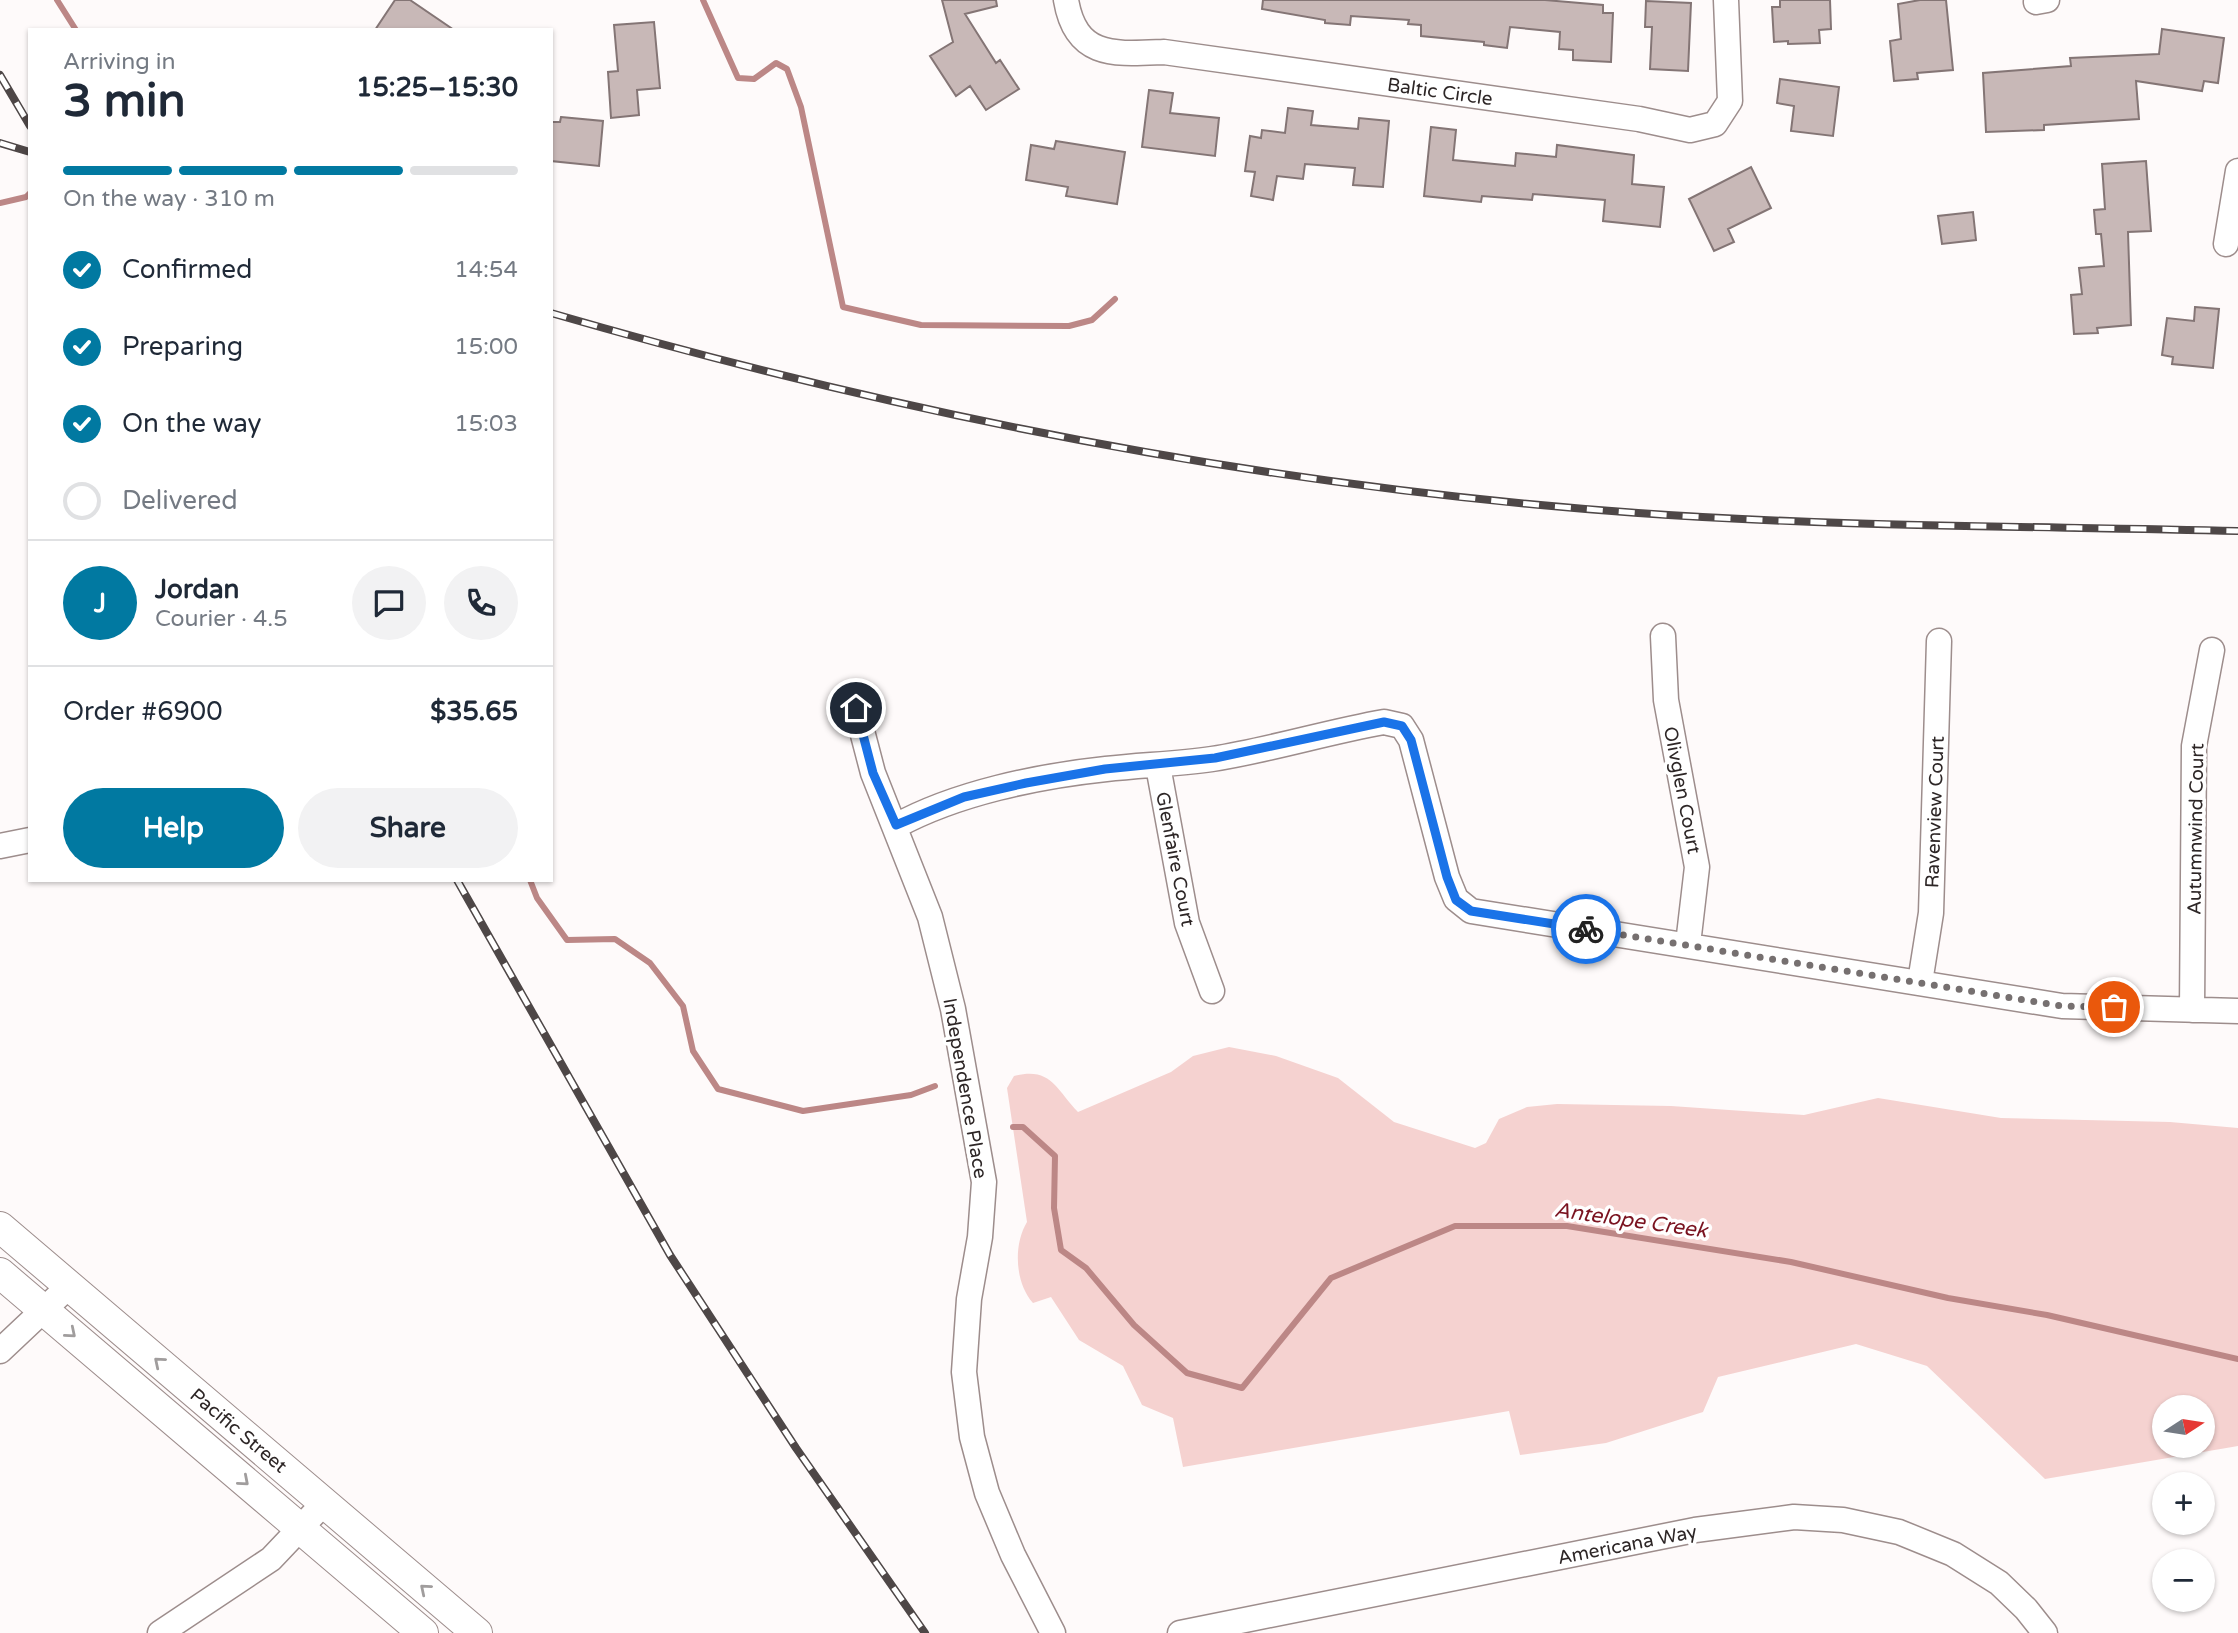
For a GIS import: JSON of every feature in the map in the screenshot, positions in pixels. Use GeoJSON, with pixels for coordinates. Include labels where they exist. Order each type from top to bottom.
{"type":"FeatureCollection","features":[{"type":"Feature","properties":{"kind":"main road","name":"Pacific Street"},"geometry":{"type":"LineString","coordinates":[[0,1227],[477,1633]]}},
{"type":"Feature","properties":{"kind":"main road","name":"Pacific Street"},"geometry":{"type":"LineString","coordinates":[[0,1273],[423,1633]]}},
{"type":"Feature","properties":{"kind":"street","name":"Baltic Circle"},"geometry":{"type":"LineString","coordinates":[[1066,0],[1070,22],[1089,45],[1116,54],[1164,52],[1639,119],[1690,130],[1715,124],[1730,101],[1726,0]]}},
{"type":"Feature","properties":{"kind":"street"},"geometry":{"type":"LineString","coordinates":[[2226,244],[2238,171]]}},
{"type":"Feature","properties":{"kind":"street","name":"Olivglen Court"},"geometry":{"type":"LineString","coordinates":[[1663,636],[1665,700],[1697,867],[1688,944]]}},
{"type":"Feature","properties":{"kind":"street","name":"Ravenview Court"},"geometry":{"type":"LineString","coordinates":[[1920,982],[1931,913],[1939,641]]}},
{"type":"Feature","properties":{"kind":"street","name":"Autumnwind Court"},"geometry":{"type":"LineString","coordinates":[[2192,1010],[2194,746],[2212,650]]}},
{"type":"Feature","properties":{"kind":"street","name":"Independence Place"},"geometry":{"type":"LineString","coordinates":[[856,708],[873,773],[896,825],[930,917],[953,1009],[984,1182],[980,1237],[968,1299],[964,1372],[972,1437],[987,1493],[1007,1543],[1053,1633]]}},
{"type":"Feature","properties":{"kind":"street"},"geometry":{"type":"LineString","coordinates":[[896,825],[964,797],[1105,769],[1158,766],[1215,758],[1384,722],[1402,726],[1411,740],[1447,877],[1456,900],[1471,911],[2062,1006],[2238,1011]]}},
{"type":"Feature","properties":{"kind":"street","name":"Glenfaire Court"},"geometry":{"type":"LineString","coordinates":[[1158,766],[1187,923],[1212,991]]}},
{"type":"Feature","properties":{"kind":"street"},"geometry":{"type":"LineString","coordinates":[[0,846],[28,840]]}},
{"type":"Feature","properties":{"kind":"street"},"geometry":{"type":"LineString","coordinates":[[0,1351],[69,1286]]}},
{"type":"Feature","properties":{"kind":"street"},"geometry":{"type":"LineString","coordinates":[[160,1633],[271,1559],[325,1502]]}},
{"type":"Feature","properties":{"kind":"street","name":"Americana Way"},"geometry":{"type":"LineString","coordinates":[[1180,1633],[1695,1530],[1794,1517],[1843,1520],[1899,1532],[1953,1554],[1998,1583],[2026,1609],[2045,1633]]}},
{"type":"Feature","properties":{"kind":"shaded area"},"geometry":{"type":"Polygon","coordinates":[[[1229,1047],[1276,1056],[1338,1078],[1394,1122],[1475,1148],[1486,1143],[1499,1119],[1527,1107],[1557,1104],[1671,1106],[1804,1115],[1878,1098],[2001,1118],[2170,1122],[2238,1128],[2238,1446],[2216,1450],[2216,1395],[2152,1395],[2152,1458],[2168,1458],[2045,1479],[1927,1366],[1856,1344],[1718,1377],[1703,1412],[1606,1443],[1520,1455],[1509,1411],[1183,1467],[1173,1418],[1142,1405],[1123,1366],[1079,1340],[1051,1297],[1033,1303],[1027,1295],[1020,1275],[1018,1252],[1022,1231],[1027,1222],[1007,1088],[1014,1076],[1036,1074],[1051,1082],[1078,1112],[1171,1072],[1193,1056],[1229,1047]]]}},
{"type":"Feature","properties":{"kind":"building"},"geometry":{"type":"Polygon","coordinates":[[[395,0],[410,0],[451,28],[376,28],[395,0]]]}},
{"type":"Feature","properties":{"kind":"building"},"geometry":{"type":"Polygon","coordinates":[[[942,0],[996,0],[997,6],[965,14],[996,63],[1000,60],[1019,89],[986,110],[970,86],[956,96],[930,56],[953,42],[942,0]]]}},
{"type":"Feature","properties":{"kind":"building"},"geometry":{"type":"Polygon","coordinates":[[[1263,0],[1545,0],[1603,5],[1603,13],[1613,13],[1611,62],[1573,60],[1573,50],[1559,49],[1560,32],[1510,27],[1507,48],[1484,45],[1484,42],[1421,36],[1421,25],[1408,24],[1409,20],[1351,16],[1350,25],[1325,23],[1325,20],[1262,9],[1263,0]]]}},
{"type":"Feature","properties":{"kind":"building"},"geometry":{"type":"Polygon","coordinates":[[[1780,0],[1830,0],[1831,29],[1819,30],[1820,43],[1774,42],[1772,7],[1780,7],[1780,0]]]}},
{"type":"Feature","properties":{"kind":"building"},"geometry":{"type":"Polygon","coordinates":[[[1920,0],[1946,0],[1953,70],[1917,73],[1918,79],[1894,81],[1890,41],[1901,39],[1898,4],[1920,0]]]}},
{"type":"Feature","properties":{"kind":"building"},"geometry":{"type":"Polygon","coordinates":[[[1646,1],[1691,3],[1688,71],[1650,69],[1652,27],[1645,27],[1646,1]]]}},
{"type":"Feature","properties":{"kind":"building"},"geometry":{"type":"Polygon","coordinates":[[[654,22],[660,88],[637,90],[639,115],[611,118],[608,72],[618,71],[614,25],[654,22]]]}},
{"type":"Feature","properties":{"kind":"building"},"geometry":{"type":"Polygon","coordinates":[[[2162,29],[2224,38],[2218,83],[2204,81],[2202,91],[2136,81],[2139,119],[2044,125],[2044,130],[1986,132],[1983,73],[2071,66],[2070,58],[2159,54],[2162,29]]]}},
{"type":"Feature","properties":{"kind":"building"},"geometry":{"type":"Polygon","coordinates":[[[1780,79],[1839,87],[1833,136],[1791,131],[1794,106],[1777,103],[1780,79]]]}},
{"type":"Feature","properties":{"kind":"building"},"geometry":{"type":"Polygon","coordinates":[[[1149,90],[1173,93],[1170,113],[1219,118],[1215,156],[1142,147],[1149,90]]]}},
{"type":"Feature","properties":{"kind":"building"},"geometry":{"type":"Polygon","coordinates":[[[1288,108],[1313,111],[1311,125],[1358,129],[1359,118],[1389,121],[1383,187],[1353,185],[1355,168],[1305,164],[1303,179],[1277,176],[1273,200],[1251,196],[1255,172],[1245,171],[1250,136],[1261,138],[1262,130],[1285,133],[1288,108]]]}},
{"type":"Feature","properties":{"kind":"building"},"geometry":{"type":"Polygon","coordinates":[[[561,117],[603,121],[599,166],[553,161],[553,122],[560,122],[561,117]]]}},
{"type":"Feature","properties":{"kind":"building"},"geometry":{"type":"Polygon","coordinates":[[[1431,127],[1456,130],[1453,160],[1515,166],[1516,153],[1556,157],[1557,145],[1634,155],[1632,184],[1664,187],[1660,227],[1603,221],[1605,200],[1533,194],[1532,200],[1482,196],[1481,202],[1424,196],[1431,127]]]}},
{"type":"Feature","properties":{"kind":"building"},"geometry":{"type":"Polygon","coordinates":[[[1056,141],[1125,152],[1117,204],[1066,196],[1068,187],[1026,180],[1031,145],[1054,149],[1056,141]]]}},
{"type":"Feature","properties":{"kind":"building"},"geometry":{"type":"Polygon","coordinates":[[[2146,161],[2151,231],[2128,232],[2131,325],[2097,328],[2098,333],[2074,334],[2071,295],[2082,294],[2079,268],[2104,266],[2101,234],[2096,234],[2094,210],[2105,209],[2102,164],[2146,161]]]}},
{"type":"Feature","properties":{"kind":"building"},"geometry":{"type":"Polygon","coordinates":[[[1751,167],[1771,208],[1728,229],[1734,242],[1714,251],[1689,199],[1751,167]]]}},
{"type":"Feature","properties":{"kind":"building"},"geometry":{"type":"Polygon","coordinates":[[[1973,212],[1976,240],[1942,244],[1938,216],[1973,212]]]}},
{"type":"Feature","properties":{"kind":"building"},"geometry":{"type":"Polygon","coordinates":[[[2195,307],[2219,309],[2213,368],[2172,364],[2173,357],[2162,355],[2167,318],[2194,321],[2195,307]]]}},
{"type":"Feature","properties":{"kind":"waterway","name":"Antelope Creek"},"geometry":{"type":"LineString","coordinates":[[57,0],[75,28]]}},
{"type":"Feature","properties":{"kind":"waterway"},"geometry":{"type":"LineString","coordinates":[[703,0],[738,78],[754,79],[776,63],[787,69],[801,107],[843,307],[921,325],[1069,326],[1092,320],[1115,299]]}},
{"type":"Feature","properties":{"kind":"waterway"},"geometry":{"type":"LineString","coordinates":[[0,203],[28,195]]}},
{"type":"Feature","properties":{"kind":"waterway","name":"Antelope Creek"},"geometry":{"type":"LineString","coordinates":[[531,882],[537,898],[567,940],[615,939],[650,963],[683,1006],[693,1051],[718,1089],[803,1111],[911,1095],[935,1086]]}},
{"type":"Feature","properties":{"kind":"waterway","name":"Antelope Creek"},"geometry":{"type":"LineString","coordinates":[[1013,1127],[1023,1127],[1055,1156],[1054,1208],[1061,1250],[1086,1268],[1134,1325],[1187,1373],[1242,1388],[1331,1278],[1455,1226],[1567,1226],[1791,1262],[1948,1298],[2047,1315],[2238,1359]]}},
{"type":"Feature","properties":{"kind":"railway"},"geometry":{"type":"LineString","coordinates":[[0,75],[28,123]]}},
{"type":"Feature","properties":{"kind":"railway"},"geometry":{"type":"LineString","coordinates":[[0,143],[28,151]]}},
{"type":"Feature","properties":{"kind":"railway"},"geometry":{"type":"LineString","coordinates":[[553,314],[684,350],[954,415],[1089,442],[1362,485],[1500,501],[1713,518],[1863,524],[2238,531]]}},
{"type":"Feature","properties":{"kind":"railway"},"geometry":{"type":"LineString","coordinates":[[458,882],[670,1255],[796,1448],[925,1633]]}},
{"type":"Feature","properties":{"kind":"way so far"},"geometry":{"type":"LineString","coordinates":[[1586,929],[2062,1006],[2114,1007]]}},
{"type":"Feature","properties":{"kind":"route"},"geometry":{"type":"LineString","coordinates":[[856,708],[873,773],[896,825],[917,814],[964,797],[1026,783],[1105,769],[1158,766],[1215,758],[1384,722],[1402,726],[1411,740],[1447,877],[1456,900],[1471,911],[1586,929]]}}]}
